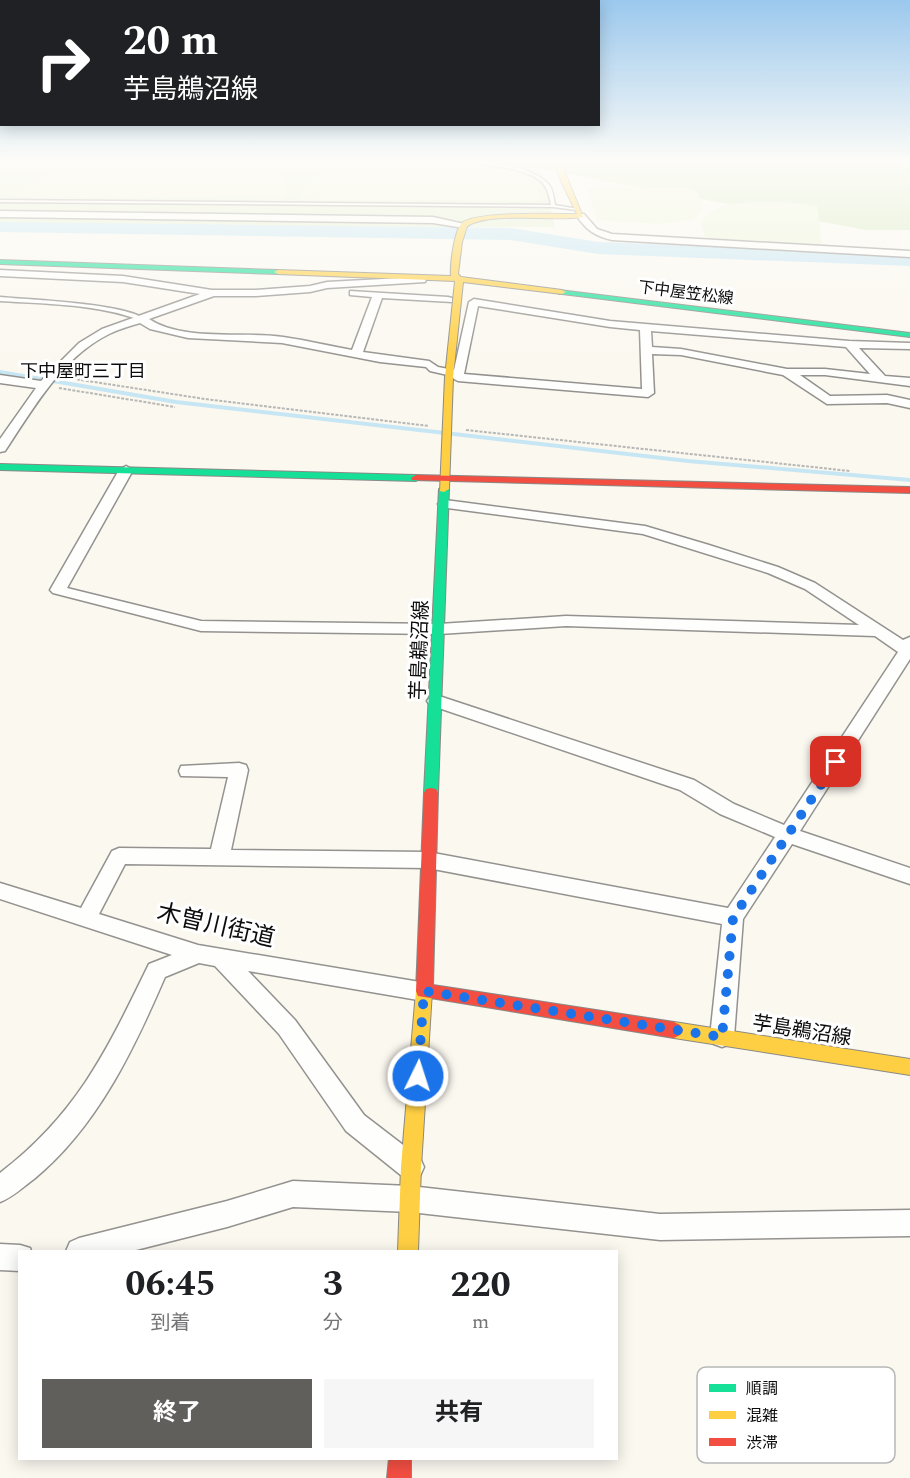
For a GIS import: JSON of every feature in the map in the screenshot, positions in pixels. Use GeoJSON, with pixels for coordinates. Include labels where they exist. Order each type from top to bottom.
{"type":"FeatureCollection","features":[{"type":"Feature","properties":{"kind":"main road","name":"芋島鵜沼線"},"geometry":{"type":"LineString","coordinates":[[463,229],[455,254],[454,275],[459,279],[447,432],[424,991],[910,1067]]}},
{"type":"Feature","properties":{"kind":"main road"},"geometry":{"type":"LineString","coordinates":[[0,262],[459,279]]}},
{"type":"Feature","properties":{"kind":"main road","name":"下中屋笠松線"},"geometry":{"type":"LineString","coordinates":[[459,279],[910,335]]}},
{"type":"Feature","properties":{"kind":"main road"},"geometry":{"type":"LineString","coordinates":[[0,467],[910,490]]}},
{"type":"Feature","properties":{"kind":"main road"},"geometry":{"type":"LineString","coordinates":[[408,1250],[411,1167],[424,991]]}},
{"type":"Feature","properties":{"kind":"main road"},"geometry":{"type":"LineString","coordinates":[[399,1478],[400,1460]]}},
{"type":"Feature","properties":{"kind":"street"},"geometry":{"type":"LineString","coordinates":[[590,229],[596,234],[612,237],[910,254]]}},
{"type":"Feature","properties":{"kind":"street"},"geometry":{"type":"LineString","coordinates":[[0,273],[123,279],[212,293],[255,294],[310,289],[327,285],[443,277]]}},
{"type":"Feature","properties":{"kind":"street"},"geometry":{"type":"LineString","coordinates":[[310,289],[448,300]]}},
{"type":"Feature","properties":{"kind":"street"},"geometry":{"type":"LineString","coordinates":[[0,448],[49,381],[83,345],[106,331],[212,293]]}},
{"type":"Feature","properties":{"kind":"street"},"geometry":{"type":"LineString","coordinates":[[356,355],[378,295]]}},
{"type":"Feature","properties":{"kind":"street"},"geometry":{"type":"LineString","coordinates":[[452,376],[474,302],[610,324],[849,344],[910,346]]}},
{"type":"Feature","properties":{"kind":"street"},"geometry":{"type":"LineString","coordinates":[[142,319],[154,327],[188,335],[282,340],[356,355],[429,364],[434,369],[452,376],[648,393],[645,327]]}},
{"type":"Feature","properties":{"kind":"street"},"geometry":{"type":"LineString","coordinates":[[849,344],[882,379]]}},
{"type":"Feature","properties":{"kind":"street"},"geometry":{"type":"LineString","coordinates":[[646,350],[681,352],[787,372],[825,372],[906,381],[910,396]]}},
{"type":"Feature","properties":{"kind":"street"},"geometry":{"type":"LineString","coordinates":[[787,372],[827,400],[887,399],[910,404]]}},
{"type":"Feature","properties":{"kind":"street"},"geometry":{"type":"LineString","coordinates":[[0,379],[49,381]]}},
{"type":"Feature","properties":{"kind":"street"},"geometry":{"type":"LineString","coordinates":[[126,470],[58,590],[201,626],[439,629],[566,621],[877,631]]}},
{"type":"Feature","properties":{"kind":"street"},"geometry":{"type":"LineString","coordinates":[[445,504],[645,530],[773,570],[810,586],[877,631],[909,648],[733,918],[722,1037]]}},
{"type":"Feature","properties":{"kind":"street"},"geometry":{"type":"LineString","coordinates":[[436,701],[687,785],[727,809],[789,835],[910,876]]}},
{"type":"Feature","properties":{"kind":"street"},"geometry":{"type":"LineString","coordinates":[[188,771],[239,770],[219,858]]}},
{"type":"Feature","properties":{"kind":"street"},"geometry":{"type":"LineString","coordinates":[[86,918],[119,856],[428,860],[733,918]]}},
{"type":"Feature","properties":{"kind":"street","name":"木曽川街道"},"geometry":{"type":"LineString","coordinates":[[0,891],[209,956],[424,991]]}},
{"type":"Feature","properties":{"kind":"street"},"geometry":{"type":"LineString","coordinates":[[0,1189],[58,1139],[88,1100],[133,1024],[157,971],[209,956],[287,1027],[355,1123],[411,1167]]}},
{"type":"Feature","properties":{"kind":"street"},"geometry":{"type":"LineString","coordinates":[[83,1250],[227,1214],[293,1194],[410,1199],[660,1227],[910,1223]]}},
{"type":"Feature","properties":{"kind":"street"},"geometry":{"type":"LineString","coordinates":[[0,1257],[18,1258]]}},
{"type":"Feature","properties":{"kind":"lane"},"geometry":{"type":"LineString","coordinates":[[0,299],[108,310],[139,315],[142,319]]}},
{"type":"Feature","properties":{"kind":"path"},"geometry":{"type":"LineString","coordinates":[[49,381],[175,407]]}},
{"type":"Feature","properties":{"kind":"path"},"geometry":{"type":"LineString","coordinates":[[49,381],[205,399],[447,432],[854,471]]}},
{"type":"Feature","properties":{"kind":"green space"},"geometry":{"type":"Polygon","coordinates":[[[703,229],[820,229],[822,245],[705,238],[703,229]]]}},
{"type":"Feature","properties":{"kind":"green space"},"geometry":{"type":"Polygon","coordinates":[[[861,229],[910,229],[910,230],[861,229]]]}},
{"type":"Feature","properties":{"kind":"waterway"},"geometry":{"type":"LineString","coordinates":[[144,229],[511,234],[598,248],[910,260]]}},
{"type":"Feature","properties":{"kind":"waterway"},"geometry":{"type":"LineString","coordinates":[[0,372],[176,402],[688,461],[910,480]]}},
{"type":"Feature","properties":{"kind":"traffic: fast"},"geometry":{"type":"LineString","coordinates":[[0,262],[278,272]]}},
{"type":"Feature","properties":{"kind":"traffic: fast"},"geometry":{"type":"LineString","coordinates":[[562,292],[910,335]]}},
{"type":"Feature","properties":{"kind":"traffic: fast"},"geometry":{"type":"LineString","coordinates":[[0,467],[416,478]]}},
{"type":"Feature","properties":{"kind":"traffic: fast"},"geometry":{"type":"LineString","coordinates":[[431,793],[444,489]]}},
{"type":"Feature","properties":{"kind":"traffic: slow"},"geometry":{"type":"LineString","coordinates":[[463,229],[458,242],[454,275],[459,279],[562,292]]}},
{"type":"Feature","properties":{"kind":"traffic: slow"},"geometry":{"type":"LineString","coordinates":[[278,272],[459,279],[449,377],[444,489]]}},
{"type":"Feature","properties":{"kind":"traffic: slow"},"geometry":{"type":"LineString","coordinates":[[408,1250],[411,1167],[424,991]]}},
{"type":"Feature","properties":{"kind":"traffic: slow"},"geometry":{"type":"LineString","coordinates":[[674,1030],[910,1067]]}},
{"type":"Feature","properties":{"kind":"traffic: jam"},"geometry":{"type":"LineString","coordinates":[[416,478],[910,490]]}},
{"type":"Feature","properties":{"kind":"traffic: jam"},"geometry":{"type":"LineString","coordinates":[[431,793],[424,991],[674,1030]]}},
{"type":"Feature","properties":{"kind":"traffic: jam"},"geometry":{"type":"LineString","coordinates":[[399,1478],[400,1460]]}},
{"type":"Feature","properties":{"kind":"district","name":"下中屋町三丁目"},"geometry":{"type":"Point","coordinates":[83,371]}},
{"type":"Feature","properties":{"kind":"route"},"geometry":{"type":"LineString","coordinates":[[418,1076],[424,991],[722,1037],[733,918],[836,762]]}}]}
